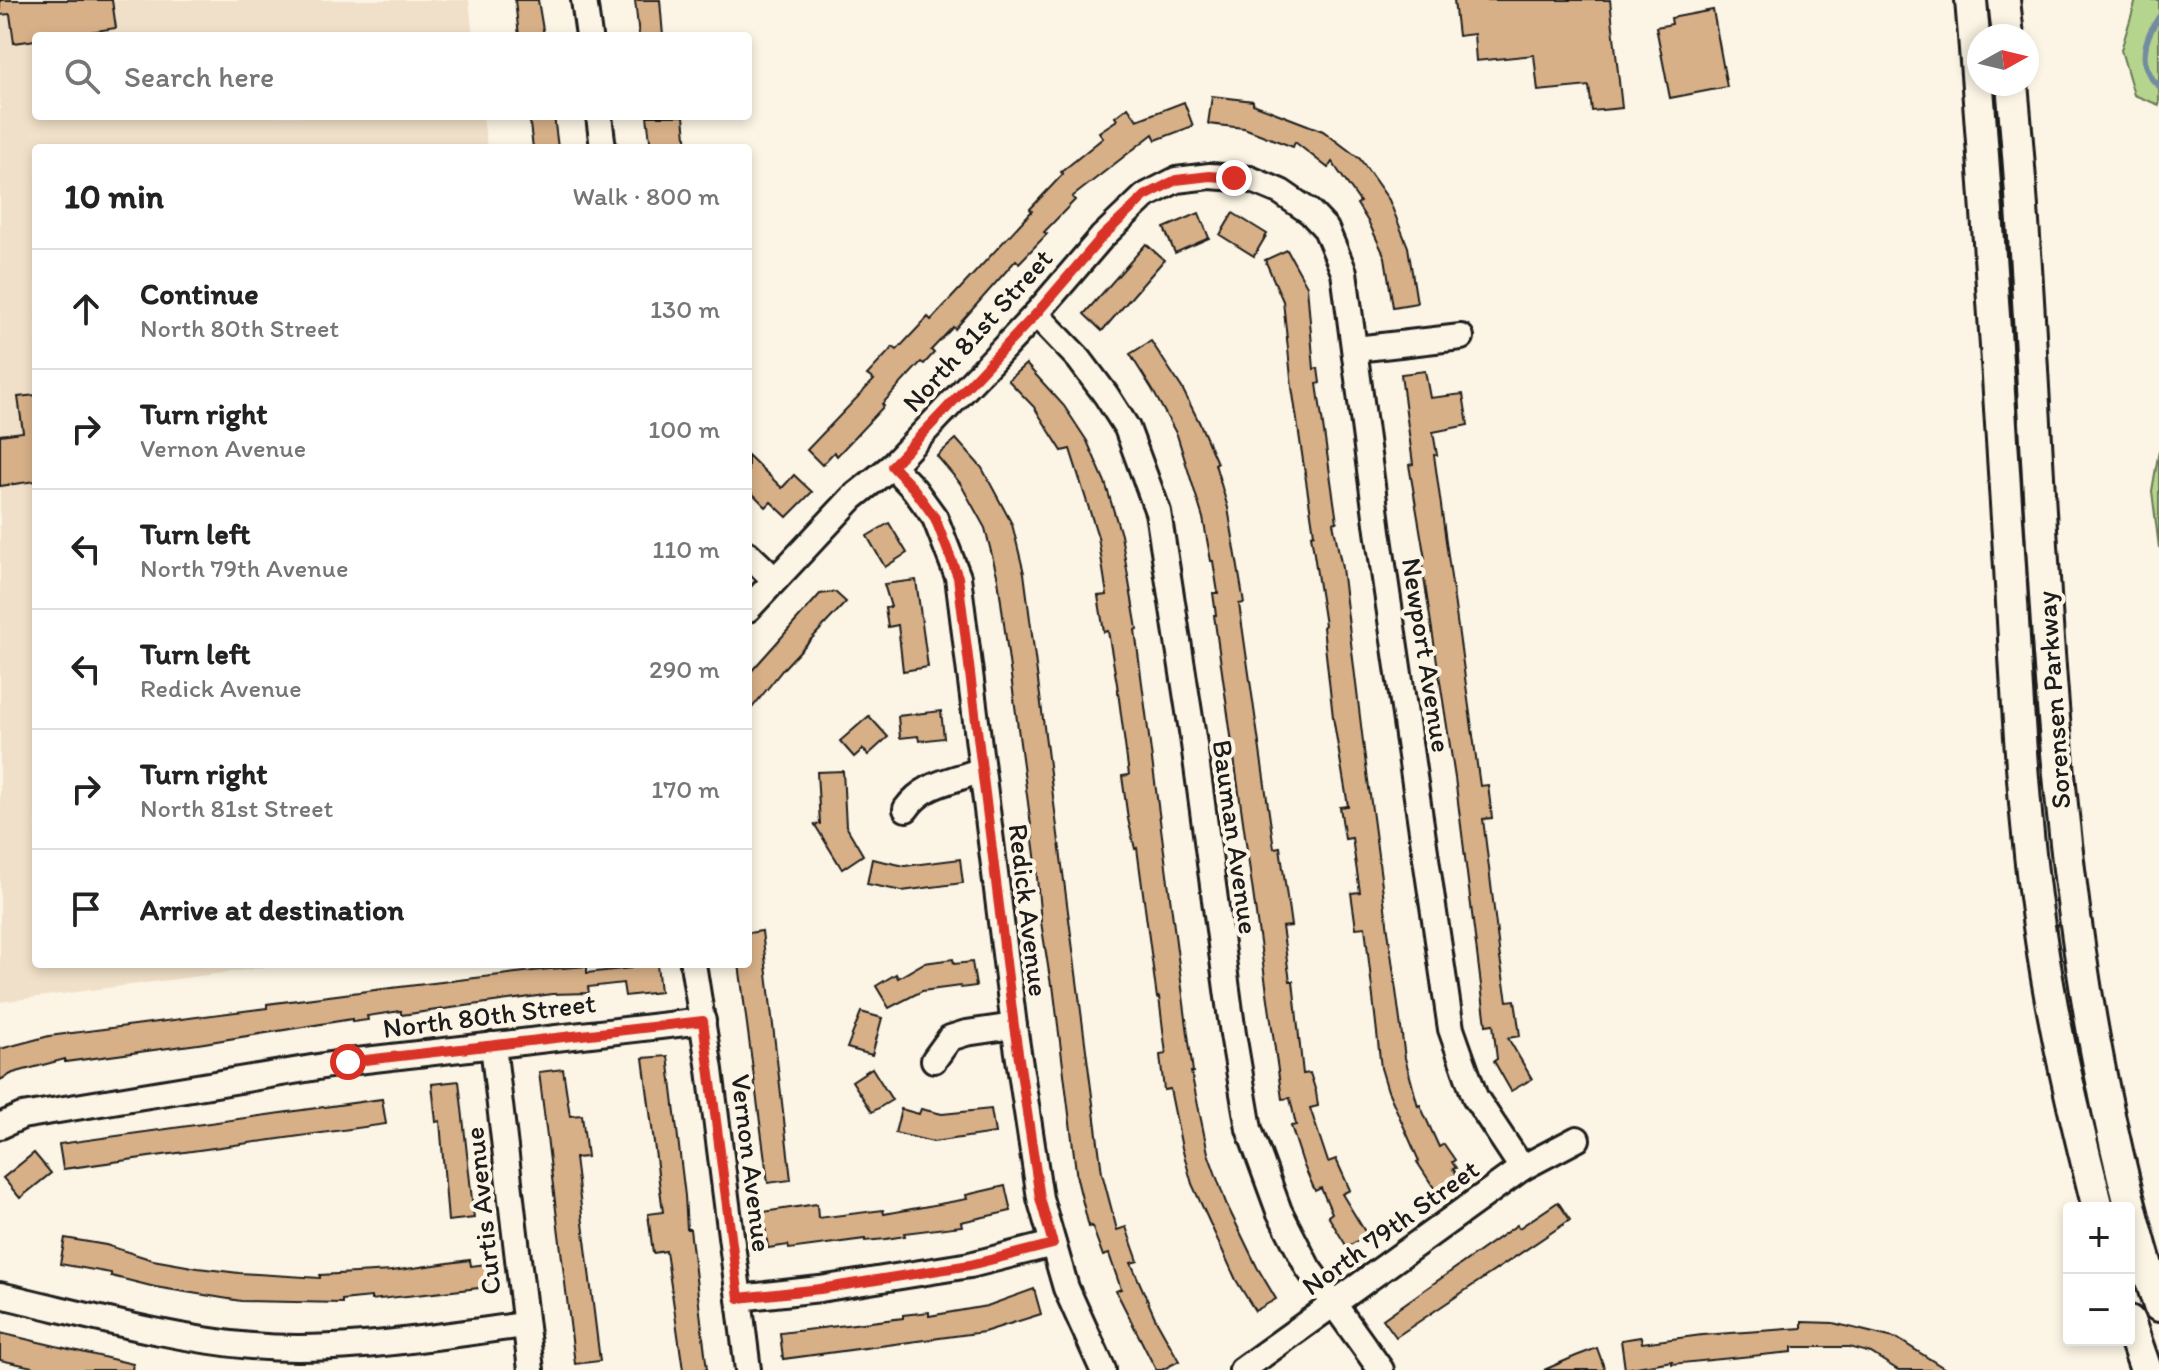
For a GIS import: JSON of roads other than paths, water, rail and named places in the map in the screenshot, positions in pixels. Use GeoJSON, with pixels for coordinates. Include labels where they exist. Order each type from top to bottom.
{"type":"FeatureCollection","features":[{"type":"Feature","properties":{"kind":"main road","name":"Sorensen Parkway"},"geometry":{"type":"LineString","coordinates":[[1971,0],[2031,860],[2051,1000],[2097,1202]]}},
{"type":"Feature","properties":{"kind":"main road"},"geometry":{"type":"LineString","coordinates":[[2004,0],[2007,24]]}},
{"type":"Feature","properties":{"kind":"main road","name":"Sorensen Parkway"},"geometry":{"type":"LineString","coordinates":[[2013,96],[2051,697],[2071,900],[2082,981],[2115,1143],[2159,1306]]}},
{"type":"Feature","properties":{"kind":"main road"},"geometry":{"type":"LineString","coordinates":[[2135,1338],[2146,1370]]}},
{"type":"Feature","properties":{"kind":"street"},"geometry":{"type":"LineString","coordinates":[[584,0],[588,32]]}},
{"type":"Feature","properties":{"kind":"street"},"geometry":{"type":"LineString","coordinates":[[600,120],[602,144]]}},
{"type":"Feature","properties":{"kind":"street","name":"North 81st Street"},"geometry":{"type":"LineString","coordinates":[[774,579],[852,498],[892,466],[1036,314],[1094,246],[1145,196],[1176,180],[1210,176],[1250,179]]}},
{"type":"Feature","properties":{"kind":"street","name":"Newport Avenue"},"geometry":{"type":"LineString","coordinates":[[1250,179],[1281,192],[1310,212],[1326,229],[1344,272],[1378,531],[1451,1029],[1475,1097],[1522,1168]]}},
{"type":"Feature","properties":{"kind":"street","name":"Bauman Avenue"},"geometry":{"type":"LineString","coordinates":[[1036,314],[1079,359],[1127,428],[1158,512],[1249,1129],[1279,1211],[1308,1268],[1381,1370]]}},
{"type":"Feature","properties":{"kind":"street"},"geometry":{"type":"LineString","coordinates":[[1356,349],[1461,337]]}},
{"type":"Feature","properties":{"kind":"street","name":"Redick Avenue"},"geometry":{"type":"LineString","coordinates":[[892,466],[935,518],[958,577],[1014,1026],[1040,1198],[1066,1288],[1103,1370]]}},
{"type":"Feature","properties":{"kind":"street"},"geometry":{"type":"LineString","coordinates":[[752,558],[774,579],[752,604]]}},
{"type":"Feature","properties":{"kind":"street"},"geometry":{"type":"LineString","coordinates":[[906,809],[916,795],[981,770]]}},
{"type":"Feature","properties":{"kind":"street","name":"Vernon Avenue"},"geometry":{"type":"LineString","coordinates":[[694,968],[748,1370]]}},
{"type":"Feature","properties":{"kind":"street","name":"North 80th Street"},"geometry":{"type":"LineString","coordinates":[[0,1126],[22,1116],[53,1110],[348,1062],[703,1021]]}},
{"type":"Feature","properties":{"kind":"street"},"geometry":{"type":"LineString","coordinates":[[934,1060],[950,1038],[1014,1026]]}},
{"type":"Feature","properties":{"kind":"street","name":"Curtis Avenue"},"geometry":{"type":"LineString","coordinates":[[493,1045],[531,1370]]}},
{"type":"Feature","properties":{"kind":"street","name":"North 79th Street"},"geometry":{"type":"LineString","coordinates":[[1242,1370],[1522,1168],[1577,1139]]}},
{"type":"Feature","properties":{"kind":"street"},"geometry":{"type":"LineString","coordinates":[[739,1298],[820,1289],[970,1265],[1053,1244]]}},
{"type":"Feature","properties":{"kind":"street"},"geometry":{"type":"LineString","coordinates":[[0,1295],[191,1338],[253,1358],[525,1325]]}},
{"type":"Feature","properties":{"kind":"waterway"},"geometry":{"type":"LineString","coordinates":[[2159,17],[2149,34],[2145,52],[2147,70],[2159,86]]}}]}
